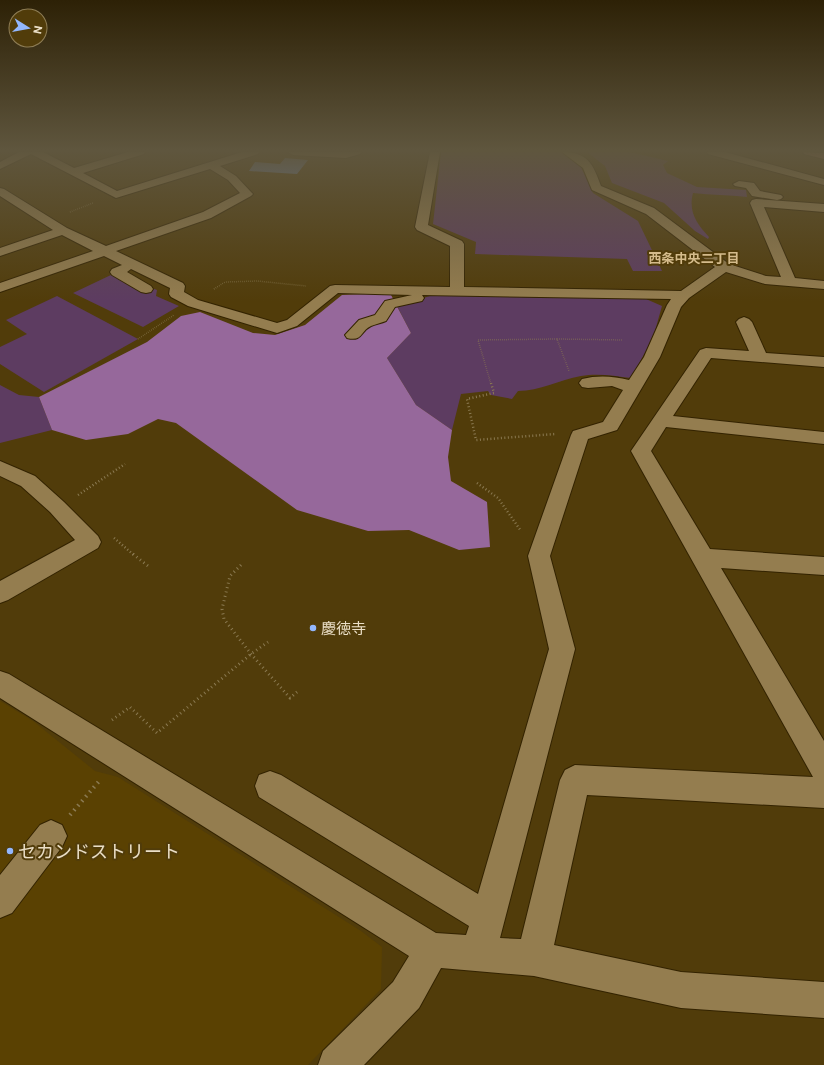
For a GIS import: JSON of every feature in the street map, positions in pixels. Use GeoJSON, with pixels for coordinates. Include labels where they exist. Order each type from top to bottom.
{"type":"FeatureCollection","features":[{"type":"Feature","properties":{"kind":"street"},"geometry":{"type":"LineString","coordinates":[[17,202],[63,231],[178,286],[176,294],[193,303],[277,328],[292,323],[335,289],[684,295]]}},
{"type":"Feature","properties":{"kind":"street"},"geometry":{"type":"LineString","coordinates":[[0,288],[207,215],[232,202]]}},
{"type":"Feature","properties":{"kind":"street"},"geometry":{"type":"LineString","coordinates":[[426,202],[422,227],[456,244],[457,292]]}},
{"type":"Feature","properties":{"kind":"street"},"geometry":{"type":"LineString","coordinates":[[628,202],[650,211],[724,267],[765,280],[824,285]]}},
{"type":"Feature","properties":{"kind":"street"},"geometry":{"type":"LineString","coordinates":[[790,282],[766,221],[756,203],[824,208]]}},
{"type":"Feature","properties":{"kind":"street"},"geometry":{"type":"LineString","coordinates":[[0,252],[63,231]]}},
{"type":"Feature","properties":{"kind":"street"},"geometry":{"type":"LineString","coordinates":[[133,265],[117,272],[146,289]]}},
{"type":"Feature","properties":{"kind":"street"},"geometry":{"type":"LineString","coordinates":[[478,954],[562,649],[539,556],[580,435],[610,426],[652,357],[674,305],[684,295],[724,267]]}},
{"type":"Feature","properties":{"kind":"street"},"geometry":{"type":"LineString","coordinates":[[354,335],[364,323],[381,318],[390,304],[416,298],[430,291]]}},
{"type":"Feature","properties":{"kind":"street"},"geometry":{"type":"LineString","coordinates":[[744,322],[760,357]]}},
{"type":"Feature","properties":{"kind":"street"},"geometry":{"type":"LineString","coordinates":[[824,362],[706,353],[642,451],[824,769]]}},
{"type":"Feature","properties":{"kind":"street"},"geometry":{"type":"LineString","coordinates":[[588,383],[612,380],[634,387]]}},
{"type":"Feature","properties":{"kind":"street"},"geometry":{"type":"LineString","coordinates":[[662,421],[824,438]]}},
{"type":"Feature","properties":{"kind":"street"},"geometry":{"type":"LineString","coordinates":[[0,468],[28,481],[57,507],[90,542],[0,593]]}},
{"type":"Feature","properties":{"kind":"street"},"geometry":{"type":"LineString","coordinates":[[704,558],[824,566]]}},
{"type":"Feature","properties":{"kind":"street"},"geometry":{"type":"LineString","coordinates":[[0,683],[119,758],[432,950],[534,958],[682,990],[824,1000]]}},
{"type":"Feature","properties":{"kind":"street"},"geometry":{"type":"LineString","coordinates":[[534,958],[575,780],[824,793]]}},
{"type":"Feature","properties":{"kind":"street"},"geometry":{"type":"LineString","coordinates":[[270,786],[488,919]]}},
{"type":"Feature","properties":{"kind":"street"},"geometry":{"type":"LineString","coordinates":[[0,900],[51,836]]}},
{"type":"Feature","properties":{"kind":"street"},"geometry":{"type":"LineString","coordinates":[[337,1065],[406,995],[432,950]]}},
{"type":"Feature","properties":{"kind":"path"},"geometry":{"type":"LineString","coordinates":[[47,220],[98,202]]}},
{"type":"Feature","properties":{"kind":"path"},"geometry":{"type":"LineString","coordinates":[[225,282],[256,281],[335,289]]}},
{"type":"Feature","properties":{"kind":"path"},"geometry":{"type":"LineString","coordinates":[[138,339],[193,303]]}},
{"type":"Feature","properties":{"kind":"path"},"geometry":{"type":"LineString","coordinates":[[557,339],[570,372]]}},
{"type":"Feature","properties":{"kind":"path"},"geometry":{"type":"LineString","coordinates":[[546,434],[476,440],[467,399],[494,393],[478,340],[622,340]]}},
{"type":"Feature","properties":{"kind":"path"},"geometry":{"type":"LineString","coordinates":[[81,502],[76,496],[125,464]]}},
{"type":"Feature","properties":{"kind":"path"},"geometry":{"type":"LineString","coordinates":[[478,483],[498,498],[539,556]]}},
{"type":"Feature","properties":{"kind":"path"},"geometry":{"type":"LineString","coordinates":[[113,536],[148,566]]}},
{"type":"Feature","properties":{"kind":"path"},"geometry":{"type":"LineString","coordinates":[[241,565],[230,576],[222,609],[224,619],[251,654],[290,698],[297,692]]}},
{"type":"Feature","properties":{"kind":"path"},"geometry":{"type":"LineString","coordinates":[[88,738],[130,707],[157,732],[251,654],[268,642]]}},
{"type":"Feature","properties":{"kind":"path"},"geometry":{"type":"LineString","coordinates":[[51,836],[119,758]]}},
{"type":"Feature","properties":{"kind":"shaded area"},"geometry":{"type":"Polygon","coordinates":[[[435,202],[607,202],[638,221],[662,271],[633,271],[627,259],[475,254],[476,242],[433,224],[435,202]]]}},
{"type":"Feature","properties":{"kind":"shaded area"},"geometry":{"type":"Polygon","coordinates":[[[661,202],[692,202],[693,212],[697,222],[709,237],[708,239],[695,231],[664,203],[661,202]]]}},
{"type":"Feature","properties":{"kind":"shaded area"},"geometry":{"type":"Polygon","coordinates":[[[113,274],[157,290],[156,296],[179,306],[143,327],[73,293],[113,274]]]}},
{"type":"Feature","properties":{"kind":"shaded area"},"geometry":{"type":"Polygon","coordinates":[[[390,293],[411,333],[387,358],[416,405],[452,430],[448,457],[451,481],[487,502],[490,547],[459,550],[409,530],[368,531],[297,510],[176,423],[158,419],[128,434],[86,440],[52,430],[39,397],[147,342],[181,316],[200,312],[253,333],[275,335],[305,325],[342,295],[390,293]]]}},
{"type":"Feature","properties":{"kind":"shaded area"},"geometry":{"type":"Polygon","coordinates":[[[433,295],[646,299],[662,306],[653,338],[631,378],[600,375],[581,376],[526,391],[518,391],[512,399],[491,395],[488,391],[461,394],[452,430],[416,405],[387,358],[411,333],[396,304],[433,295]]]}},
{"type":"Feature","properties":{"kind":"shaded area"},"geometry":{"type":"Polygon","coordinates":[[[57,296],[138,339],[44,392],[0,364],[0,347],[27,334],[6,320],[57,296]]]}},
{"type":"Feature","properties":{"kind":"shaded area"},"geometry":{"type":"Polygon","coordinates":[[[0,385],[19,395],[39,397],[52,430],[0,443],[0,385]]]}},
{"type":"Feature","properties":{"kind":"shaded area"},"geometry":{"type":"Polygon","coordinates":[[[0,701],[33,721],[95,771],[118,777],[361,931],[382,947],[381,989],[308,1065],[0,1065],[0,701]]]}},
{"type":"Feature","properties":{"kind":"place","name":"慶徳寺"},"geometry":{"type":"Point","coordinates":[313,628]}},
{"type":"Feature","properties":{"kind":"place","name":"セカンドストリート"},"geometry":{"type":"Point","coordinates":[10,851]}},
{"type":"Feature","properties":{"kind":"district","name":"西条中央二丁目"},"geometry":{"type":"Point","coordinates":[694,258]}}]}
